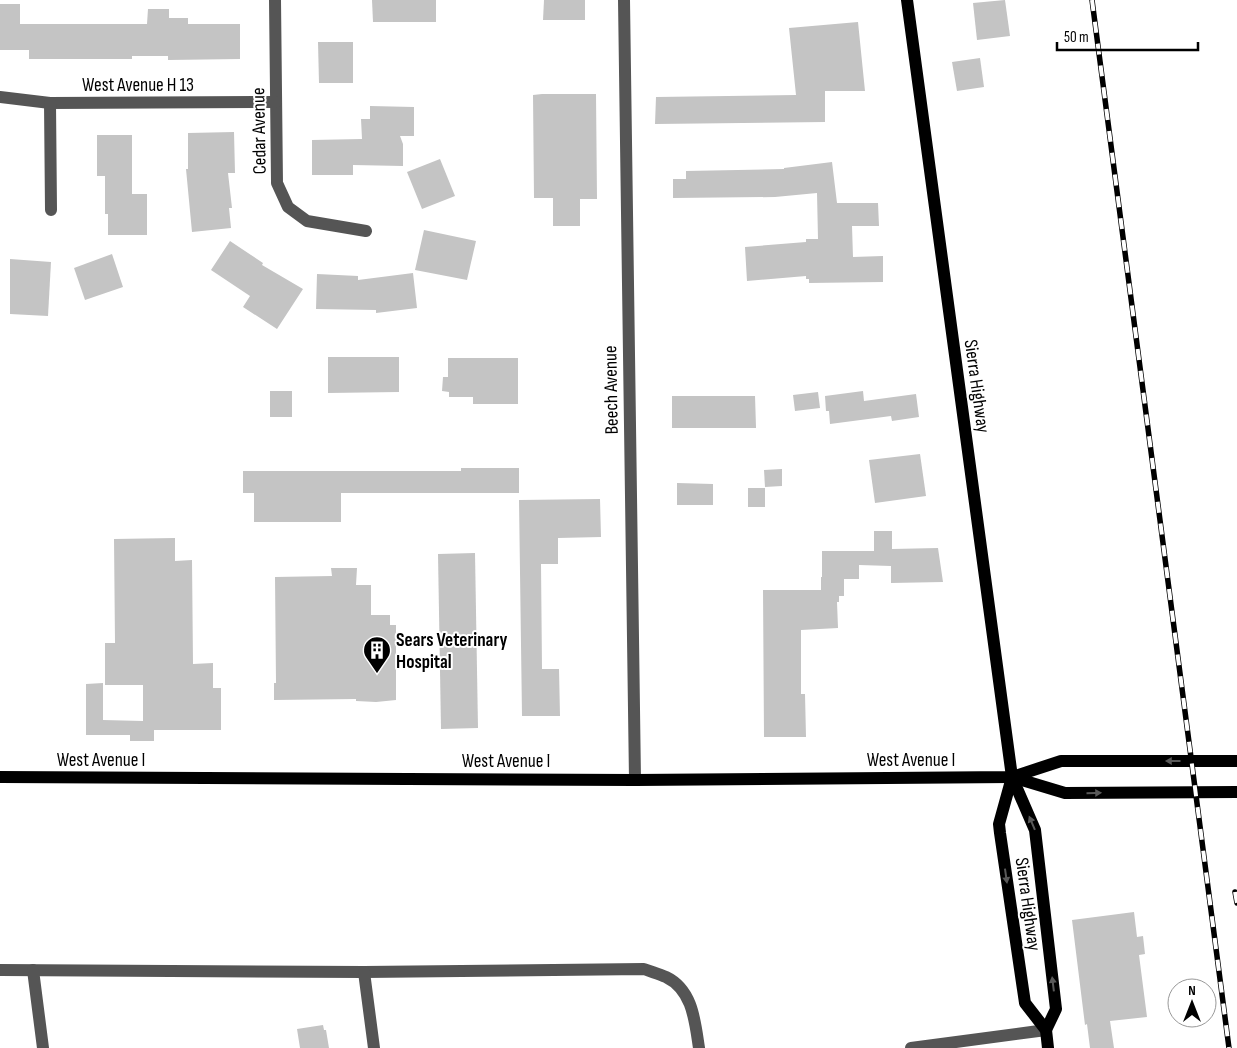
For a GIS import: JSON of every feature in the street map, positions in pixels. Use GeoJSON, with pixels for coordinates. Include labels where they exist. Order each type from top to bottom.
{"type":"FeatureCollection","features":[{"type":"Feature","properties":{"kind":"main road","name":"Sierra Highway"},"geometry":{"type":"LineString","coordinates":[[907,0],[1012,777],[1035,830],[1056,1009],[1046,1030]]}},
{"type":"Feature","properties":{"kind":"main road","name":"West Avenue I"},"geometry":{"type":"LineString","coordinates":[[0,777],[635,780],[1012,777],[1061,761],[1237,761]]}},
{"type":"Feature","properties":{"kind":"main road","name":"West Avenue I"},"geometry":{"type":"LineString","coordinates":[[1012,777],[1065,794],[1237,792]]}},
{"type":"Feature","properties":{"kind":"main road","name":"Sierra Highway"},"geometry":{"type":"LineString","coordinates":[[1012,777],[999,824],[1000,833],[1025,1003],[1046,1030],[1048,1048]]}},
{"type":"Feature","properties":{"kind":"street","name":"Cedar Avenue"},"geometry":{"type":"LineString","coordinates":[[275,0],[277,183],[288,206],[307,221],[366,231]]}},
{"type":"Feature","properties":{"kind":"street","name":"Beech Avenue"},"geometry":{"type":"LineString","coordinates":[[624,0],[635,780]]}},
{"type":"Feature","properties":{"kind":"street","name":"West Avenue H 13"},"geometry":{"type":"LineString","coordinates":[[0,97],[50,103],[276,102]]}},
{"type":"Feature","properties":{"kind":"street"},"geometry":{"type":"LineString","coordinates":[[50,103],[51,210]]}},
{"type":"Feature","properties":{"kind":"street"},"geometry":{"type":"LineString","coordinates":[[0,970],[364,972],[644,969],[668,978],[688,996],[699,1048]]}},
{"type":"Feature","properties":{"kind":"street"},"geometry":{"type":"LineString","coordinates":[[33,970],[43,1048]]}},
{"type":"Feature","properties":{"kind":"street"},"geometry":{"type":"LineString","coordinates":[[364,972],[374,1048]]}},
{"type":"Feature","properties":{"kind":"street"},"geometry":{"type":"LineString","coordinates":[[911,1048],[1046,1030]]}},
{"type":"Feature","properties":{"kind":"building"},"geometry":{"type":"Polygon","coordinates":[[[372,0],[436,0],[436,22],[373,22],[372,0]]]}},
{"type":"Feature","properties":{"kind":"building"},"geometry":{"type":"Polygon","coordinates":[[[544,0],[585,0],[585,20],[543,20],[544,0]]]}},
{"type":"Feature","properties":{"kind":"building"},"geometry":{"type":"Polygon","coordinates":[[[1005,0],[1010,36],[977,40],[973,3],[1005,0]]]}},
{"type":"Feature","properties":{"kind":"building"},"geometry":{"type":"Polygon","coordinates":[[[0,4],[20,4],[20,24],[147,24],[148,9],[169,9],[169,18],[188,18],[188,24],[240,24],[240,59],[168,60],[168,56],[132,56],[132,59],[29,59],[29,50],[0,50],[0,4]]]}},
{"type":"Feature","properties":{"kind":"building"},"geometry":{"type":"Polygon","coordinates":[[[858,22],[865,91],[825,91],[825,122],[655,124],[656,97],[796,95],[789,28],[858,22]]]}},
{"type":"Feature","properties":{"kind":"building"},"geometry":{"type":"Polygon","coordinates":[[[318,42],[353,42],[353,83],[319,83],[318,42]]]}},
{"type":"Feature","properties":{"kind":"building"},"geometry":{"type":"Polygon","coordinates":[[[980,58],[984,87],[957,91],[952,62],[980,58]]]}},
{"type":"Feature","properties":{"kind":"building"},"geometry":{"type":"Polygon","coordinates":[[[596,94],[597,199],[580,199],[580,226],[553,226],[553,198],[534,198],[533,95],[596,94]]]}},
{"type":"Feature","properties":{"kind":"building"},"geometry":{"type":"Polygon","coordinates":[[[370,106],[414,107],[414,136],[400,136],[403,144],[403,166],[353,165],[353,175],[312,175],[312,140],[362,139],[361,119],[370,119],[370,106]]]}},
{"type":"Feature","properties":{"kind":"building"},"geometry":{"type":"Polygon","coordinates":[[[234,132],[235,173],[228,173],[232,208],[229,208],[231,228],[192,232],[186,169],[188,169],[188,133],[234,132]]]}},
{"type":"Feature","properties":{"kind":"building"},"geometry":{"type":"Polygon","coordinates":[[[97,135],[132,135],[132,194],[147,194],[147,235],[108,235],[108,214],[105,214],[105,176],[97,176],[97,135]]]}},
{"type":"Feature","properties":{"kind":"building"},"geometry":{"type":"Polygon","coordinates":[[[440,159],[455,196],[422,209],[407,172],[440,159]]]}},
{"type":"Feature","properties":{"kind":"building"},"geometry":{"type":"Polygon","coordinates":[[[832,162],[837,203],[878,203],[879,226],[852,226],[853,257],[883,256],[883,282],[809,283],[809,279],[806,279],[806,276],[747,281],[745,247],[806,242],[806,239],[818,239],[817,193],[775,197],[673,198],[673,179],[686,179],[686,171],[784,169],[832,162]]]}},
{"type":"Feature","properties":{"kind":"building"},"geometry":{"type":"Polygon","coordinates":[[[424,230],[476,241],[467,280],[415,270],[424,230]]]}},
{"type":"Feature","properties":{"kind":"building"},"geometry":{"type":"Polygon","coordinates":[[[230,241],[263,263],[262,265],[303,289],[277,329],[243,307],[250,296],[211,270],[230,241]]]}},
{"type":"Feature","properties":{"kind":"building"},"geometry":{"type":"Polygon","coordinates":[[[112,254],[123,287],[85,300],[74,268],[112,254]]]}},
{"type":"Feature","properties":{"kind":"building"},"geometry":{"type":"Polygon","coordinates":[[[10,259],[51,262],[48,316],[10,314],[10,259]]]}},
{"type":"Feature","properties":{"kind":"building"},"geometry":{"type":"Polygon","coordinates":[[[413,273],[417,308],[376,313],[376,310],[316,309],[317,274],[358,276],[358,280],[413,273]]]}},
{"type":"Feature","properties":{"kind":"building"},"geometry":{"type":"Polygon","coordinates":[[[328,357],[399,357],[399,392],[328,393],[328,357]]]}},
{"type":"Feature","properties":{"kind":"building"},"geometry":{"type":"Polygon","coordinates":[[[448,358],[518,358],[518,404],[473,404],[473,397],[449,397],[449,392],[442,391],[443,377],[448,377],[448,358]]]}},
{"type":"Feature","properties":{"kind":"building"},"geometry":{"type":"Polygon","coordinates":[[[270,391],[292,391],[292,417],[270,417],[270,391]]]}},
{"type":"Feature","properties":{"kind":"building"},"geometry":{"type":"Polygon","coordinates":[[[863,391],[864,401],[916,394],[919,417],[892,421],[891,416],[830,424],[829,411],[826,411],[825,396],[863,391]]]}},
{"type":"Feature","properties":{"kind":"building"},"geometry":{"type":"Polygon","coordinates":[[[818,392],[820,408],[795,411],[793,395],[818,392]]]}},
{"type":"Feature","properties":{"kind":"building"},"geometry":{"type":"Polygon","coordinates":[[[672,396],[755,396],[756,428],[672,428],[672,396]]]}},
{"type":"Feature","properties":{"kind":"building"},"geometry":{"type":"Polygon","coordinates":[[[920,454],[926,496],[875,503],[869,460],[920,454]]]}},
{"type":"Feature","properties":{"kind":"building"},"geometry":{"type":"Polygon","coordinates":[[[461,468],[519,468],[519,493],[341,493],[341,522],[254,522],[254,493],[243,493],[243,471],[461,471],[461,468]]]}},
{"type":"Feature","properties":{"kind":"building"},"geometry":{"type":"Polygon","coordinates":[[[782,469],[782,486],[765,487],[764,470],[782,469]]]}},
{"type":"Feature","properties":{"kind":"building"},"geometry":{"type":"Polygon","coordinates":[[[677,483],[713,484],[713,505],[677,505],[677,483]]]}},
{"type":"Feature","properties":{"kind":"building"},"geometry":{"type":"Polygon","coordinates":[[[748,488],[765,488],[765,507],[748,507],[748,488]]]}},
{"type":"Feature","properties":{"kind":"building"},"geometry":{"type":"Polygon","coordinates":[[[600,499],[601,537],[558,538],[558,564],[541,564],[542,669],[559,669],[560,716],[522,716],[519,500],[600,499]]]}},
{"type":"Feature","properties":{"kind":"building"},"geometry":{"type":"Polygon","coordinates":[[[874,531],[892,531],[892,549],[938,548],[943,582],[891,583],[891,566],[859,565],[859,579],[844,579],[844,596],[839,596],[839,602],[837,602],[838,628],[801,630],[801,694],[805,694],[806,737],[764,737],[763,590],[821,590],[822,551],[874,551],[874,531]]]}},
{"type":"Feature","properties":{"kind":"building"},"geometry":{"type":"Polygon","coordinates":[[[175,538],[175,561],[192,560],[193,664],[213,663],[213,688],[221,688],[221,730],[154,730],[154,741],[130,741],[130,735],[86,735],[86,684],[103,683],[103,720],[143,721],[143,685],[105,685],[105,643],[115,643],[114,539],[175,538]]]}},
{"type":"Feature","properties":{"kind":"building"},"geometry":{"type":"Polygon","coordinates":[[[475,553],[478,728],[441,729],[438,554],[475,553]]]}},
{"type":"Feature","properties":{"kind":"building"},"geometry":{"type":"Polygon","coordinates":[[[331,568],[357,568],[356,585],[371,585],[371,615],[390,615],[390,625],[396,625],[396,700],[376,702],[356,701],[356,699],[274,700],[274,683],[276,683],[275,577],[332,576],[331,568]]]}},
{"type":"Feature","properties":{"kind":"building"},"geometry":{"type":"Polygon","coordinates":[[[1134,912],[1137,937],[1143,936],[1145,954],[1139,955],[1147,1017],[1110,1021],[1114,1048],[1090,1048],[1087,1024],[1085,1025],[1072,920],[1134,912]]]}},
{"type":"Feature","properties":{"kind":"building"},"geometry":{"type":"Polygon","coordinates":[[[323,1025],[324,1030],[326,1030],[329,1048],[300,1048],[297,1029],[323,1025]]]}},
{"type":"Feature","properties":{"kind":"railway"},"geometry":{"type":"LineString","coordinates":[[1092,0],[1229,1048]]}},
{"type":"Feature","properties":{"kind":"railway"},"geometry":{"type":"LineString","coordinates":[[1235,892],[1237,903]]}},
{"type":"Feature","properties":{"kind":"place","name":"Sears Veterinary Hospital"},"geometry":{"type":"Point","coordinates":[377,674]}}]}
